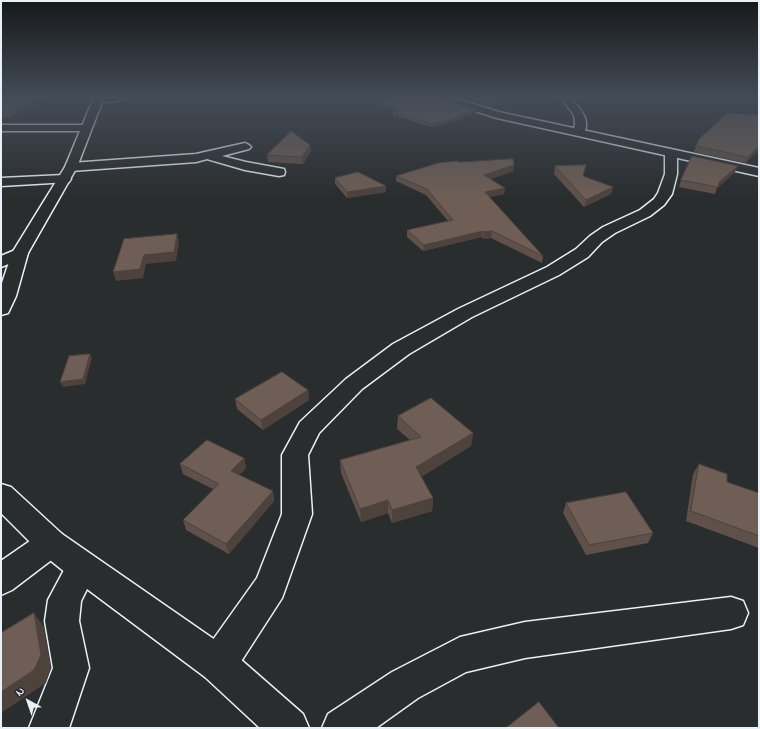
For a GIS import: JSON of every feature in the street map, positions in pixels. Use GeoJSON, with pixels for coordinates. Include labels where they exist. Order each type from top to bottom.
{"type":"FeatureCollection","features":[{"type":"Feature","properties":{"kind":"street"},"geometry":{"type":"LineString","coordinates":[[1,309],[7,296],[20,253],[68,173],[85,131]]}},
{"type":"Feature","properties":{"kind":"street"},"geometry":{"type":"LineString","coordinates":[[570,131],[670,154],[759,172]]}},
{"type":"Feature","properties":{"kind":"street"},"geometry":{"type":"LineString","coordinates":[[1,182],[207,156],[245,147]]}},
{"type":"Feature","properties":{"kind":"street"},"geometry":{"type":"LineString","coordinates":[[218,664],[270,587],[297,514],[295,455],[309,428],[354,384],[401,349],[465,313],[553,271],[582,253],[609,230],[645,213],[659,202],[665,194],[671,174],[670,154]]}},
{"type":"Feature","properties":{"kind":"street"},"geometry":{"type":"LineString","coordinates":[[207,156],[245,166],[279,172]]}},
{"type":"Feature","properties":{"kind":"street"},"geometry":{"type":"LineString","coordinates":[[1,262],[20,253]]}},
{"type":"Feature","properties":{"kind":"street"},"geometry":{"type":"LineString","coordinates":[[1,494],[52,543],[218,664],[289,728]]}},
{"type":"Feature","properties":{"kind":"street"},"geometry":{"type":"LineString","coordinates":[[1,580],[52,543]]}},
{"type":"Feature","properties":{"kind":"street"},"geometry":{"type":"LineString","coordinates":[[49,728],[71,668],[62,621],[65,600],[82,566]]}},
{"type":"Feature","properties":{"kind":"street"},"geometry":{"type":"LineString","coordinates":[[342,728],[405,685],[460,655],[525,640],[731,613]]}},
{"type":"Feature","properties":{"kind":"building"},"geometry":{"type":"Polygon","coordinates":[[[291,131],[310,145],[302,157],[267,155],[291,131]]]}},
{"type":"Feature","properties":{"kind":"building"},"geometry":{"type":"Polygon","coordinates":[[[708,131],[759,131],[759,146],[748,157],[696,146],[699,139],[708,131]]]}},
{"type":"Feature","properties":{"kind":"building"},"geometry":{"type":"Polygon","coordinates":[[[692,156],[738,166],[719,182],[718,187],[681,180],[692,156]]]}},
{"type":"Feature","properties":{"kind":"building"},"geometry":{"type":"Polygon","coordinates":[[[513,159],[514,165],[484,175],[505,188],[485,192],[543,256],[492,231],[483,231],[424,245],[407,230],[453,220],[427,189],[396,176],[438,163],[513,159]]]}},
{"type":"Feature","properties":{"kind":"building"},"geometry":{"type":"Polygon","coordinates":[[[586,165],[583,176],[613,187],[586,200],[555,166],[586,165]]]}},
{"type":"Feature","properties":{"kind":"building"},"geometry":{"type":"Polygon","coordinates":[[[358,172],[386,186],[347,192],[335,178],[358,172]]]}},
{"type":"Feature","properties":{"kind":"building"},"geometry":{"type":"Polygon","coordinates":[[[177,234],[174,252],[144,255],[140,269],[113,272],[124,239],[177,234]]]}},
{"type":"Feature","properties":{"kind":"building"},"geometry":{"type":"Polygon","coordinates":[[[90,354],[83,379],[60,382],[69,356],[90,354]]]}},
{"type":"Feature","properties":{"kind":"building"},"geometry":{"type":"Polygon","coordinates":[[[282,372],[308,390],[261,420],[235,399],[282,372]]]}},
{"type":"Feature","properties":{"kind":"building"},"geometry":{"type":"Polygon","coordinates":[[[431,398],[473,433],[416,467],[433,498],[392,510],[388,500],[360,509],[340,460],[421,437],[398,416],[431,398]]]}},
{"type":"Feature","properties":{"kind":"building"},"geometry":{"type":"Polygon","coordinates":[[[207,440],[244,458],[231,471],[273,491],[226,544],[183,520],[219,484],[180,464],[207,440]]]}},
{"type":"Feature","properties":{"kind":"building"},"geometry":{"type":"Polygon","coordinates":[[[699,464],[727,474],[727,482],[759,493],[759,536],[691,511],[699,464]]]}},
{"type":"Feature","properties":{"kind":"building"},"geometry":{"type":"Polygon","coordinates":[[[626,492],[653,533],[589,545],[566,503],[626,492]]]}},
{"type":"Feature","properties":{"kind":"building"},"geometry":{"type":"Polygon","coordinates":[[[34,613],[41,655],[34,670],[1,692],[1,633],[34,613]]]}},
{"type":"Feature","properties":{"kind":"building"},"geometry":{"type":"Polygon","coordinates":[[[539,702],[559,728],[506,728],[539,702]]]}}]}
